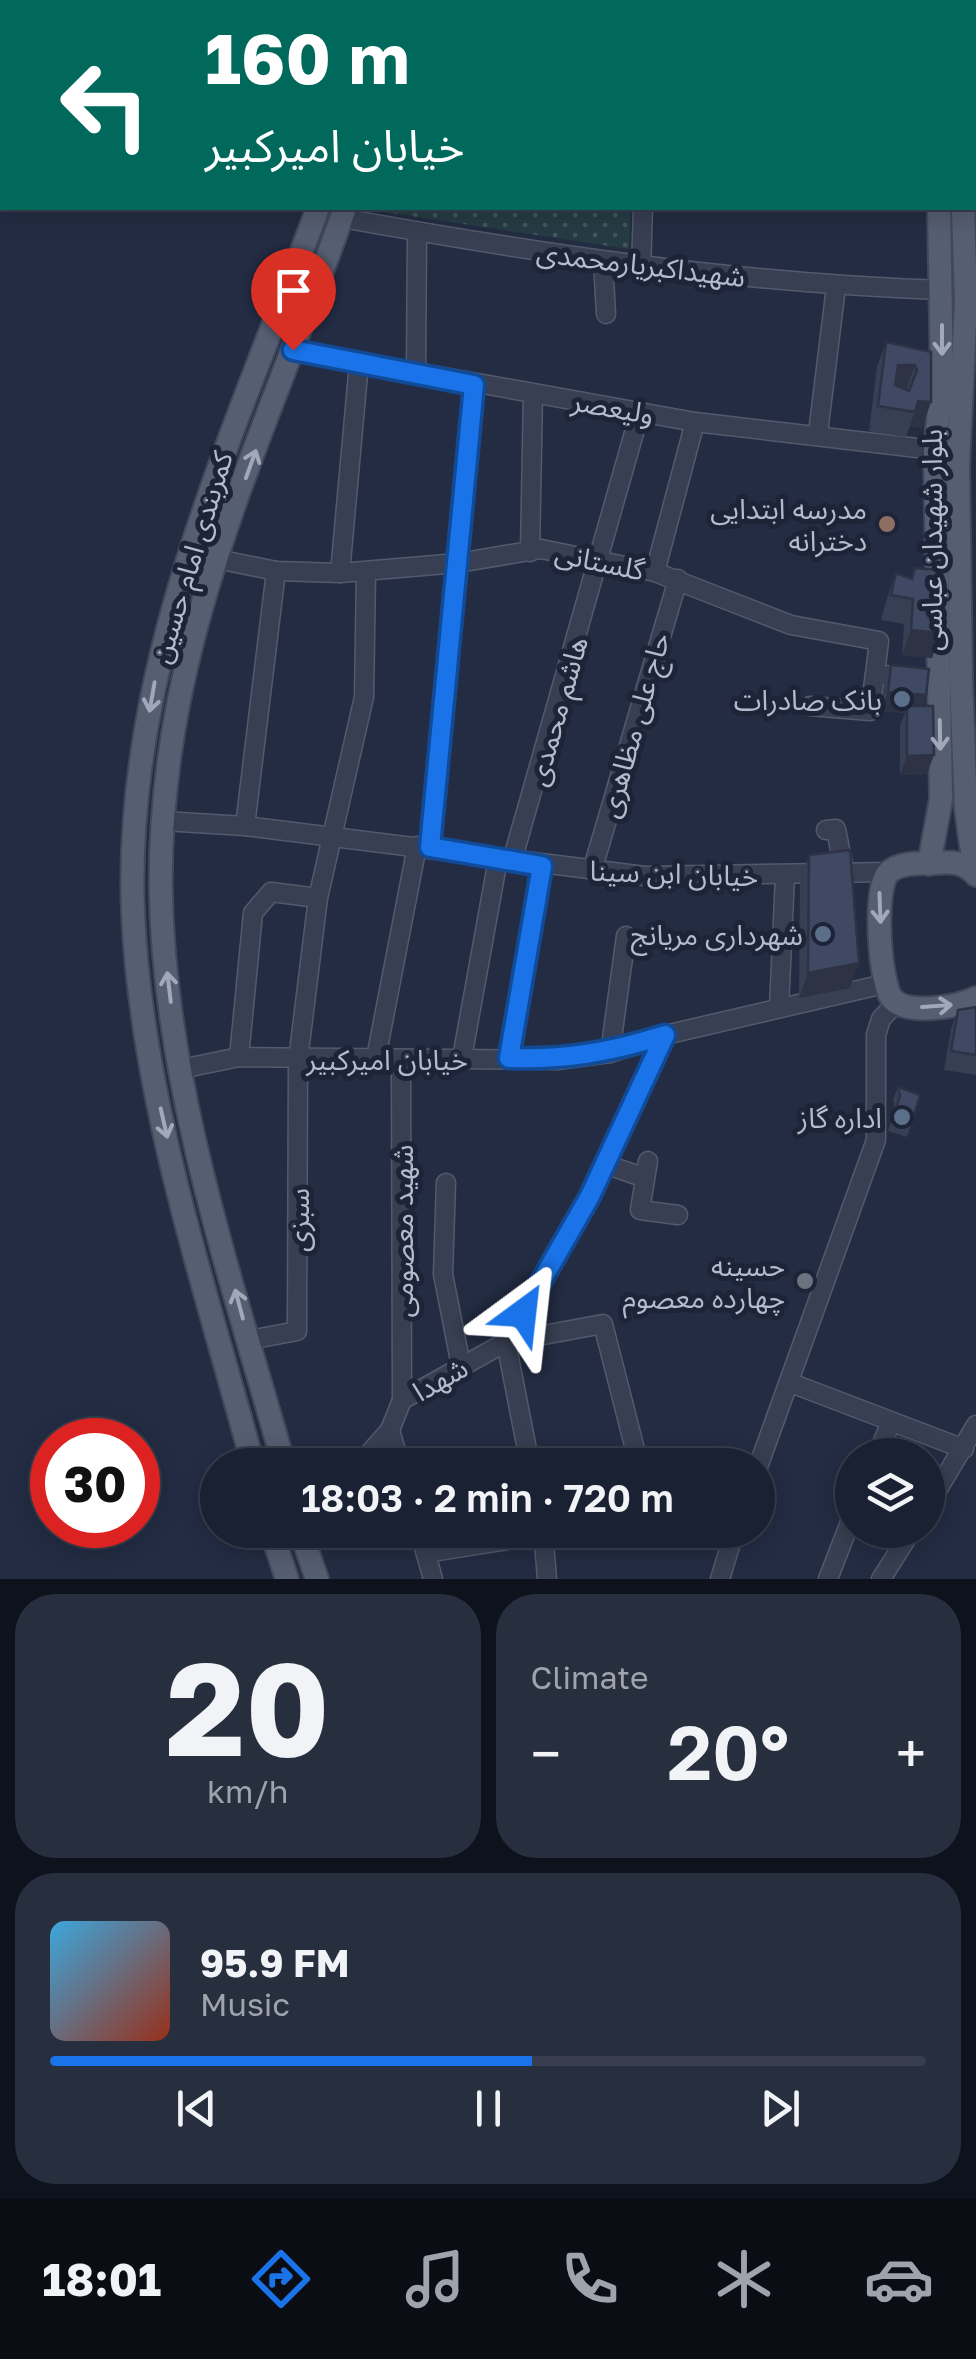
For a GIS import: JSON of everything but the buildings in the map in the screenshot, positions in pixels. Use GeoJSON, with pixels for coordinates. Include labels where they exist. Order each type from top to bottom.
{"type":"FeatureCollection","features":[{"type":"Feature","properties":{"kind":"main road","name":"کمربندی امام حسین"},"geometry":{"type":"LineString","coordinates":[[250,1448],[154,1078],[138,981],[133,908],[137,819],[151,700],[174,600],[317,210]]}},
{"type":"Feature","properties":{"kind":"main road","name":"بلوار شهیدان عباسی"},"geometry":{"type":"LineString","coordinates":[[939,210],[942,380],[935,450],[975,873]]}},
{"type":"Feature","properties":{"kind":"main road","name":"بلوار شهیدان عباسی"},"geometry":{"type":"LineString","coordinates":[[929,864],[959,679],[968,576],[970,375],[962,210]]}},
{"type":"Feature","properties":{"kind":"main road","name":"کمربندی امام حسین"},"geometry":{"type":"LineString","coordinates":[[279,1448],[181,1069],[160,900],[162,821],[183,682],[216,560],[343,213]]}},
{"type":"Feature","properties":{"kind":"main road"},"geometry":{"type":"LineString","coordinates":[[137,819],[162,821]]}},
{"type":"Feature","properties":{"kind":"main road"},"geometry":{"type":"LineString","coordinates":[[975,873],[954,862],[902,865],[888,872],[878,893],[890,993],[912,1008],[964,1004],[976,998]]}},
{"type":"Feature","properties":{"kind":"main road"},"geometry":{"type":"LineString","coordinates":[[277,1548],[287,1579]]}},
{"type":"Feature","properties":{"kind":"main road"},"geometry":{"type":"LineString","coordinates":[[306,1548],[317,1579]]}},
{"type":"Feature","properties":{"kind":"street"},"geometry":{"type":"LineString","coordinates":[[641,268],[643,210]]}},
{"type":"Feature","properties":{"kind":"street","name":"شهیداکبریارمحمدی"},"geometry":{"type":"LineString","coordinates":[[343,213],[418,232],[641,268],[836,287],[942,290]]}},
{"type":"Feature","properties":{"kind":"street"},"geometry":{"type":"LineString","coordinates":[[416,374],[418,232]]}},
{"type":"Feature","properties":{"kind":"street"},"geometry":{"type":"LineString","coordinates":[[603,262],[606,314]]}},
{"type":"Feature","properties":{"kind":"street"},"geometry":{"type":"LineString","coordinates":[[818,433],[836,287]]}},
{"type":"Feature","properties":{"kind":"street","name":"ولیعصر"},"geometry":{"type":"LineString","coordinates":[[293,350],[695,422],[818,433],[935,450]]}},
{"type":"Feature","properties":{"kind":"street"},"geometry":{"type":"LineString","coordinates":[[340,573],[359,363]]}},
{"type":"Feature","properties":{"kind":"street"},"geometry":{"type":"LineString","coordinates":[[376,1058],[424,846],[458,563],[474,385]]}},
{"type":"Feature","properties":{"kind":"street"},"geometry":{"type":"LineString","coordinates":[[530,552],[533,394]]}},
{"type":"Feature","properties":{"kind":"street","name":"هاشم محمدی"},"geometry":{"type":"LineString","coordinates":[[462,1058],[505,860],[600,559],[640,412]]}},
{"type":"Feature","properties":{"kind":"street"},"geometry":{"type":"LineString","coordinates":[[655,572],[695,422]]}},
{"type":"Feature","properties":{"kind":"street","name":"گلستانی"},"geometry":{"type":"LineString","coordinates":[[216,560],[276,571],[340,573],[458,563],[541,549],[600,559],[678,579],[791,626],[879,641],[875,674]]}},
{"type":"Feature","properties":{"kind":"street"},"geometry":{"type":"LineString","coordinates":[[245,826],[276,571]]}},
{"type":"Feature","properties":{"kind":"street"},"geometry":{"type":"LineString","coordinates":[[298,1060],[318,898],[364,697],[366,572]]}},
{"type":"Feature","properties":{"kind":"street","name":"حاج علی مظاهری"},"geometry":{"type":"LineString","coordinates":[[592,871],[678,579]]}},
{"type":"Feature","properties":{"kind":"street"},"geometry":{"type":"LineString","coordinates":[[810,706],[870,711],[875,674],[959,679]]}},
{"type":"Feature","properties":{"kind":"street","name":"خیابان ابن سینا"},"geometry":{"type":"LineString","coordinates":[[162,821],[245,826],[329,840],[424,846],[592,871],[785,876],[844,870],[888,872]]}},
{"type":"Feature","properties":{"kind":"street"},"geometry":{"type":"LineString","coordinates":[[826,830],[836,830],[844,870]]}},
{"type":"Feature","properties":{"kind":"street"},"geometry":{"type":"LineString","coordinates":[[509,1058],[542,866]]}},
{"type":"Feature","properties":{"kind":"street"},"geometry":{"type":"LineString","coordinates":[[779,1008],[785,876]]}},
{"type":"Feature","properties":{"kind":"street"},"geometry":{"type":"LineString","coordinates":[[238,1057],[253,914],[271,892],[318,898]]}},
{"type":"Feature","properties":{"kind":"street"},"geometry":{"type":"LineString","coordinates":[[610,1053],[626,936]]}},
{"type":"Feature","properties":{"kind":"street"},"geometry":{"type":"LineString","coordinates":[[765,1448],[876,1140],[876,1034],[890,993]]}},
{"type":"Feature","properties":{"kind":"street","name":"خیابان امیرکبیر"},"geometry":{"type":"LineString","coordinates":[[181,1069],[238,1057],[557,1060],[610,1053],[665,1035],[779,1008],[890,993]]}},
{"type":"Feature","properties":{"kind":"street"},"geometry":{"type":"LineString","coordinates":[[527,1448],[506,1342],[605,1164],[665,1035]]}},
{"type":"Feature","properties":{"kind":"street","name":"سبزی"},"geometry":{"type":"LineString","coordinates":[[249,1340],[298,1331],[298,1060]]}},
{"type":"Feature","properties":{"kind":"street","name":"شهید معصومی"},"geometry":{"type":"LineString","coordinates":[[401,1061],[402,1400]]}},
{"type":"Feature","properties":{"kind":"street"},"geometry":{"type":"LineString","coordinates":[[605,1164],[647,1170],[640,1210],[678,1215]]}},
{"type":"Feature","properties":{"kind":"street"},"geometry":{"type":"LineString","coordinates":[[446,1183],[443,1274],[462,1366]]}},
{"type":"Feature","properties":{"kind":"street"},"geometry":{"type":"LineString","coordinates":[[506,1342],[603,1324],[635,1448]]}},
{"type":"Feature","properties":{"kind":"street","name":"شهدا"},"geometry":{"type":"LineString","coordinates":[[375,1448],[390,1430],[402,1400],[506,1342]]}},
{"type":"Feature","properties":{"kind":"street"},"geometry":{"type":"LineString","coordinates":[[791,1383],[964,1449]]}},
{"type":"Feature","properties":{"kind":"street"},"geometry":{"type":"LineString","coordinates":[[884,1438],[891,1422]]}},
{"type":"Feature","properties":{"kind":"street"},"geometry":{"type":"LineString","coordinates":[[945,1479],[976,1425]]}},
{"type":"Feature","properties":{"kind":"street"},"geometry":{"type":"LineString","coordinates":[[390,1430],[395,1448]]}},
{"type":"Feature","properties":{"kind":"street"},"geometry":{"type":"LineString","coordinates":[[424,1548],[433,1579]]}},
{"type":"Feature","properties":{"kind":"street"},"geometry":{"type":"LineString","coordinates":[[426,1553],[454,1548]]}},
{"type":"Feature","properties":{"kind":"street"},"geometry":{"type":"LineString","coordinates":[[544,1548],[547,1579]]}},
{"type":"Feature","properties":{"kind":"street"},"geometry":{"type":"LineString","coordinates":[[720,1579],[729,1548]]}},
{"type":"Feature","properties":{"kind":"street"},"geometry":{"type":"LineString","coordinates":[[828,1579],[840,1548]]}},
{"type":"Feature","properties":{"kind":"street"},"geometry":{"type":"LineString","coordinates":[[881,1579],[901,1548]]}},
{"type":"Feature","properties":{"kind":"shaded area"},"geometry":{"type":"Polygon","coordinates":[[[370,210],[631,210],[629,249],[370,210]]]}},
{"type":"Feature","properties":{"kind":"place","name":"مدرسه ابتدایی دخترانه"},"geometry":{"type":"Point","coordinates":[887,524]}},
{"type":"Feature","properties":{"kind":"place","name":"بانک صادرات"},"geometry":{"type":"Point","coordinates":[902,699]}},
{"type":"Feature","properties":{"kind":"place","name":"شهرداری مریانج"},"geometry":{"type":"Point","coordinates":[823,934]}},
{"type":"Feature","properties":{"kind":"place","name":"اداره گاز"},"geometry":{"type":"Point","coordinates":[902,1117]}},
{"type":"Feature","properties":{"kind":"place","name":"حسینه چهارده معصوم"},"geometry":{"type":"Point","coordinates":[805,1281]}},
{"type":"Feature","properties":{"kind":"route"},"geometry":{"type":"LineString","coordinates":[[293,350],[474,385],[430,847],[542,866],[509,1058],[557,1060],[610,1053],[665,1035],[590,1196],[523,1313]]}}]}
